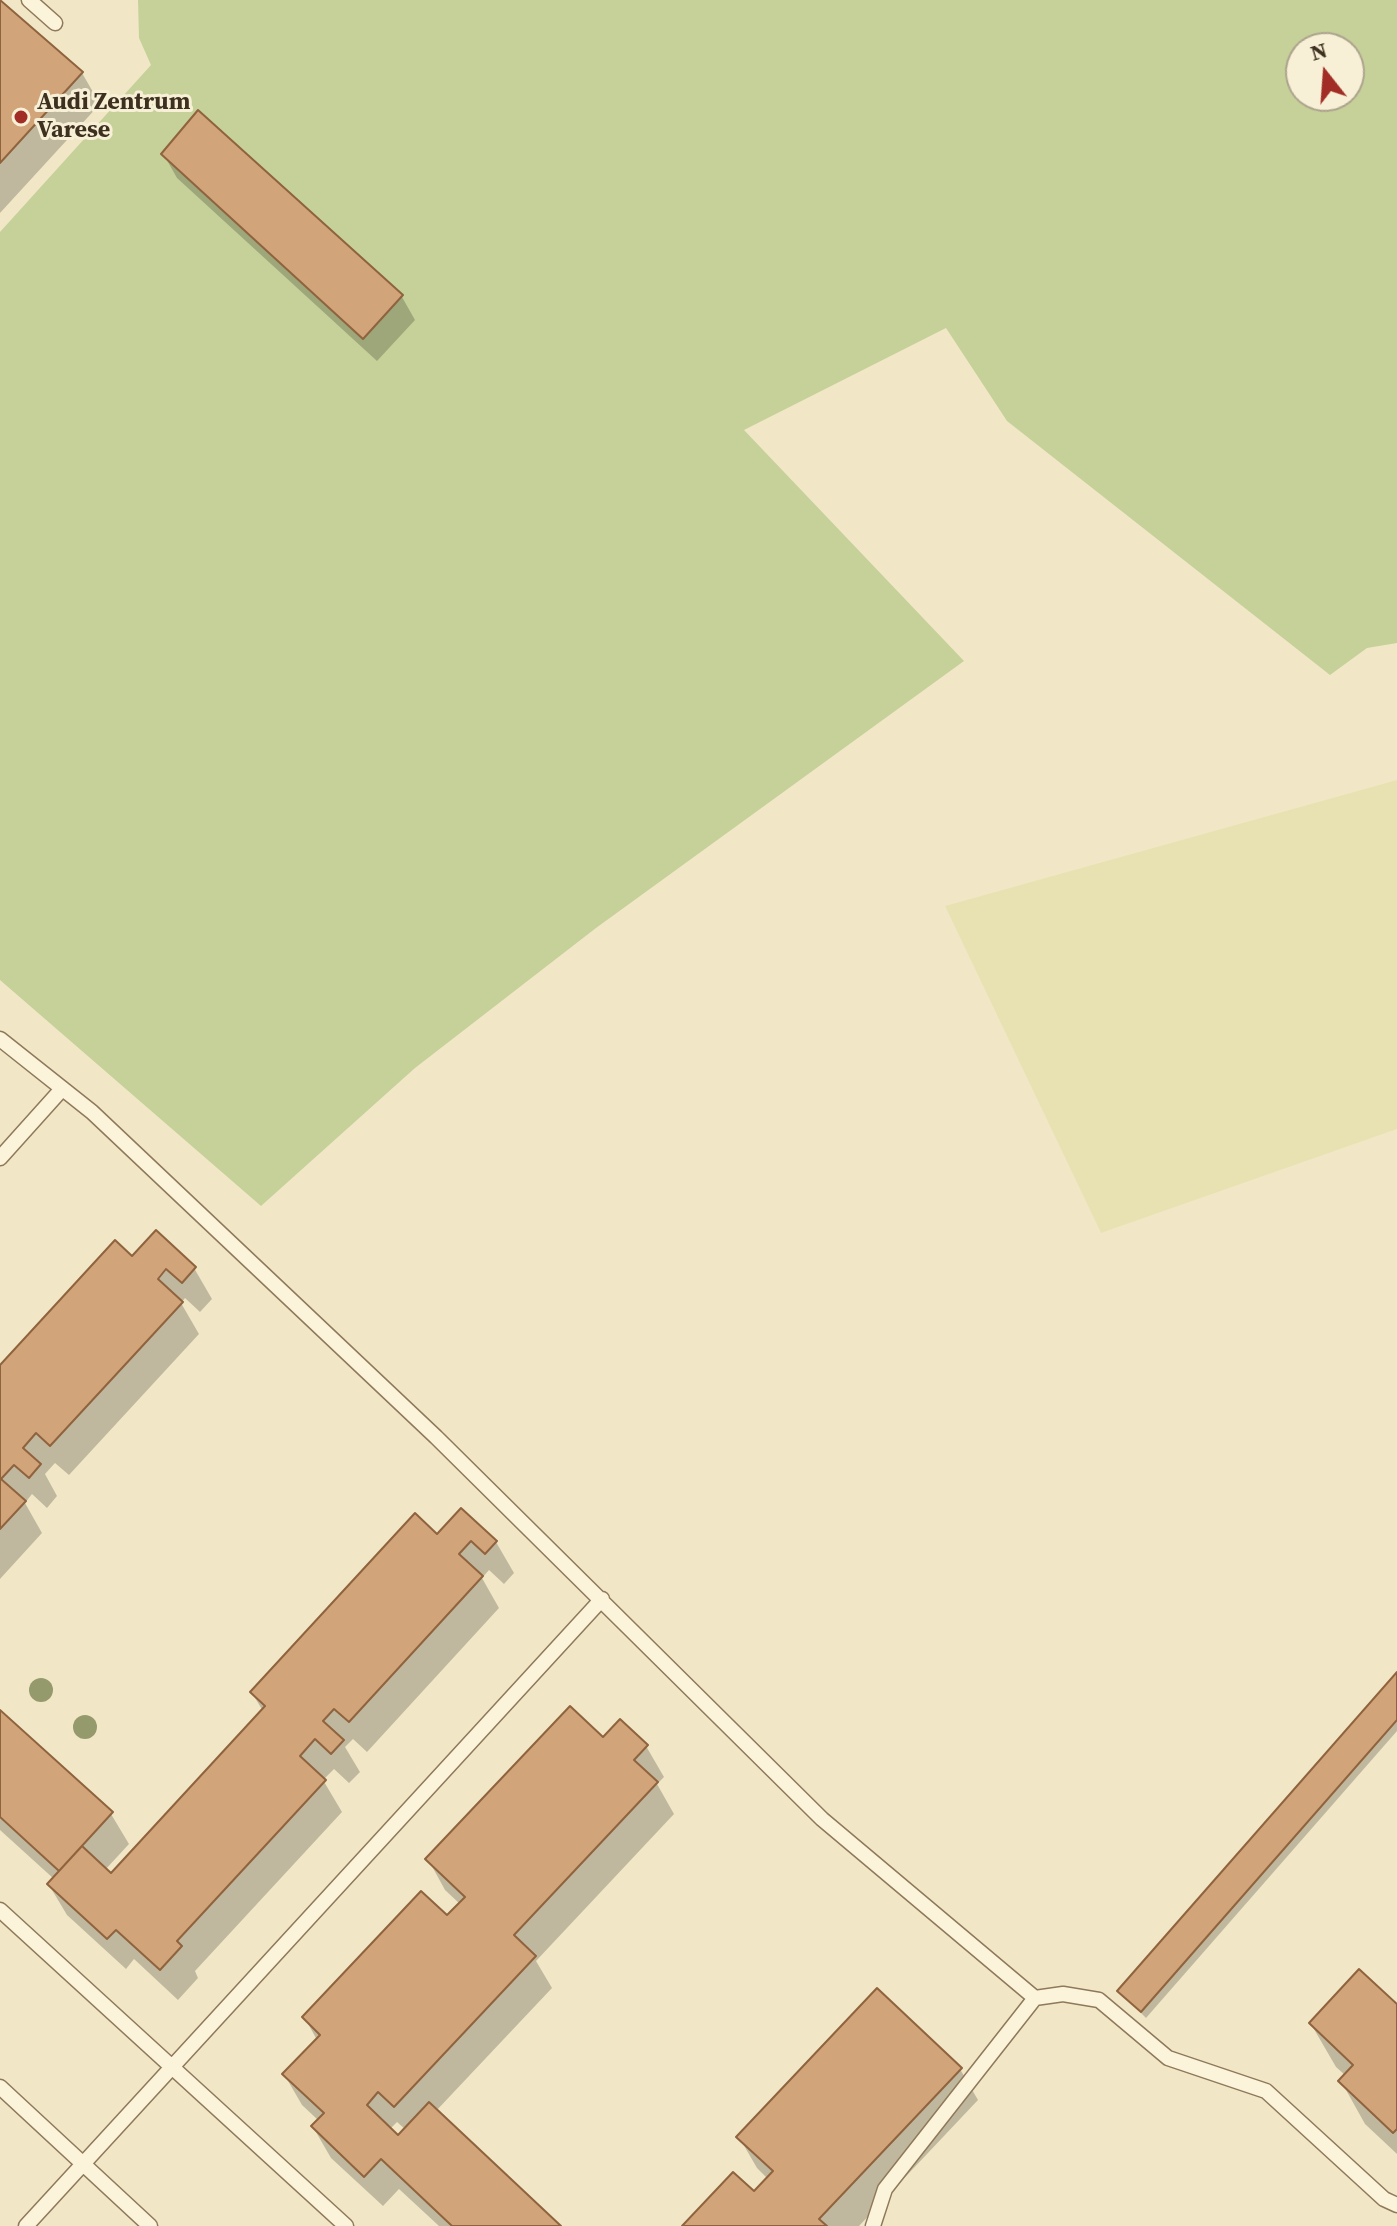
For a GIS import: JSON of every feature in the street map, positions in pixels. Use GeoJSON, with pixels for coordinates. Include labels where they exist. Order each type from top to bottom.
{"type":"FeatureCollection","features":[{"type":"Feature","properties":{"kind":"lane"},"geometry":{"type":"LineString","coordinates":[[29,0],[55,23]]}},
{"type":"Feature","properties":{"kind":"lane"},"geometry":{"type":"LineString","coordinates":[[0,1039],[92,1112],[436,1437],[822,1819],[1035,1998]]}},
{"type":"Feature","properties":{"kind":"lane"},"geometry":{"type":"LineString","coordinates":[[0,1158],[62,1089]]}},
{"type":"Feature","properties":{"kind":"lane"},"geometry":{"type":"LineString","coordinates":[[26,2226],[602,1599]]}},
{"type":"Feature","properties":{"kind":"lane"},"geometry":{"type":"LineString","coordinates":[[0,1910],[346,2226]]}},
{"type":"Feature","properties":{"kind":"lane"},"geometry":{"type":"LineString","coordinates":[[873,2226],[885,2189],[1035,1998],[1063,1994],[1099,2000],[1168,2058],[1266,2091],[1384,2199],[1397,2205]]}},
{"type":"Feature","properties":{"kind":"lane"},"geometry":{"type":"LineString","coordinates":[[0,2087],[150,2226]]}},
{"type":"Feature","properties":{"kind":"shaded area"},"geometry":{"type":"Polygon","coordinates":[[[1397,780],[1397,1129],[1101,1233],[945,906],[1397,780]]]}},
{"type":"Feature","properties":{"kind":"green space"},"geometry":{"type":"Polygon","coordinates":[[[138,0],[1397,0],[1397,643],[1367,648],[1330,675],[1007,421],[946,328],[744,430],[964,661],[596,928],[415,1068],[261,1206],[0,980],[0,232],[151,65],[139,38],[138,0]]]}},
{"type":"Feature","properties":{"kind":"building","name":"Audi Zentrum Varese"},"geometry":{"type":"Polygon","coordinates":[[[0,0],[83,72],[0,163],[0,0]]]}},
{"type":"Feature","properties":{"kind":"building"},"geometry":{"type":"Polygon","coordinates":[[[198,110],[403,295],[363,339],[161,154],[198,110]]]}},
{"type":"Feature","properties":{"kind":"building"},"geometry":{"type":"Polygon","coordinates":[[[156,1230],[196,1267],[182,1283],[166,1269],[158,1279],[183,1302],[50,1446],[36,1433],[23,1448],[41,1464],[29,1478],[14,1465],[1,1479],[26,1501],[0,1529],[0,1365],[115,1240],[132,1256],[156,1230]]]}},
{"type":"Feature","properties":{"kind":"building"},"geometry":{"type":"Polygon","coordinates":[[[461,1508],[497,1541],[485,1554],[471,1541],[459,1554],[483,1576],[349,1722],[334,1709],[323,1721],[344,1740],[331,1754],[315,1739],[300,1756],[326,1780],[177,1941],[182,1946],[160,1970],[116,1930],[107,1939],[47,1884],[82,1846],[111,1873],[265,1706],[250,1692],[415,1513],[437,1534],[461,1508]]]}},
{"type":"Feature","properties":{"kind":"building"},"geometry":{"type":"Polygon","coordinates":[[[1397,1672],[1397,1720],[1141,2012],[1117,1991],[1397,1672]]]}},
{"type":"Feature","properties":{"kind":"building"},"geometry":{"type":"Polygon","coordinates":[[[570,1706],[603,1737],[620,1719],[648,1745],[634,1760],[658,1782],[514,1935],[536,1956],[394,2107],[378,2092],[367,2105],[398,2135],[429,2102],[561,2226],[452,2226],[381,2159],[364,2177],[311,2126],[324,2113],[282,2074],[320,2035],[302,2017],[421,1891],[447,1915],[465,1897],[425,1859],[570,1706]]]}},
{"type":"Feature","properties":{"kind":"building"},"geometry":{"type":"Polygon","coordinates":[[[0,1710],[113,1812],[59,1871],[0,1817],[0,1710]]]}},
{"type":"Feature","properties":{"kind":"building"},"geometry":{"type":"Polygon","coordinates":[[[1359,1969],[1397,2004],[1397,2129],[1393,2133],[1338,2081],[1353,2065],[1309,2023],[1359,1969]]]}},
{"type":"Feature","properties":{"kind":"building"},"geometry":{"type":"Polygon","coordinates":[[[877,1988],[962,2068],[819,2219],[827,2226],[682,2226],[733,2172],[754,2191],[773,2171],[736,2137],[877,1988]]]}},
{"type":"Feature","properties":{"kind":"place","name":"Audi Zentrum Varese"},"geometry":{"type":"Point","coordinates":[21,117]}}]}
